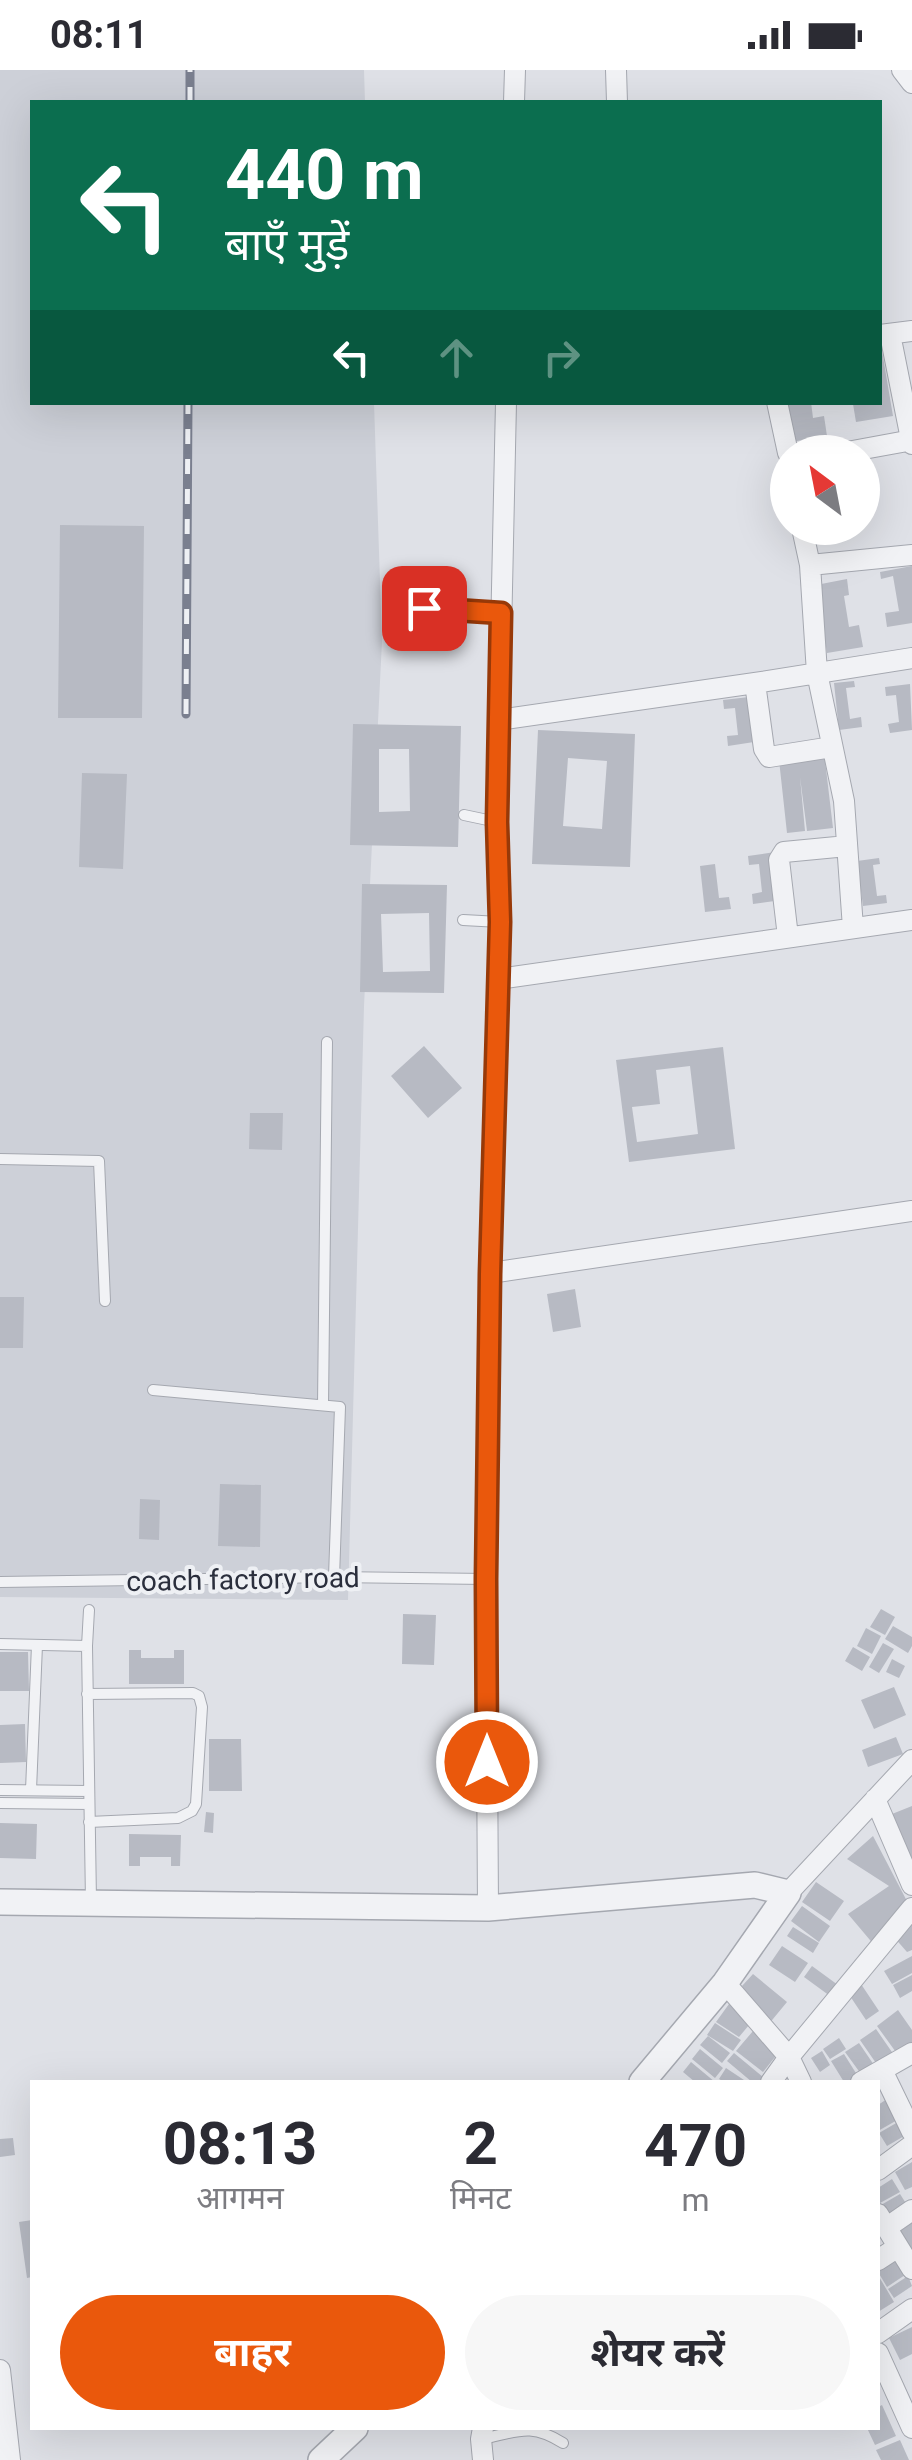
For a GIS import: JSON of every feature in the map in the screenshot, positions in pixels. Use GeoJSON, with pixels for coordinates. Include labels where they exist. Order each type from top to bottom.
{"type":"FeatureCollection","features":[{"type":"Feature","properties":{"kind":"street"},"geometry":{"type":"LineString","coordinates":[[514,100],[515,70]]}},
{"type":"Feature","properties":{"kind":"street"},"geometry":{"type":"LineString","coordinates":[[616,70],[617,100]]}},
{"type":"Feature","properties":{"kind":"street"},"geometry":{"type":"LineString","coordinates":[[902,70],[912,83]]}},
{"type":"Feature","properties":{"kind":"street"},"geometry":{"type":"LineString","coordinates":[[880,446],[912,441],[885,334],[912,331]]}},
{"type":"Feature","properties":{"kind":"street"},"geometry":{"type":"LineString","coordinates":[[488,1908],[486,1579],[506,405]]}},
{"type":"Feature","properties":{"kind":"street"},"geometry":{"type":"LineString","coordinates":[[779,405],[784,435]]}},
{"type":"Feature","properties":{"kind":"street"},"geometry":{"type":"LineString","coordinates":[[806,545],[817,673],[844,801],[853,928]]}},
{"type":"Feature","properties":{"kind":"street"},"geometry":{"type":"LineString","coordinates":[[810,565],[912,555]]}},
{"type":"Feature","properties":{"kind":"street"},"geometry":{"type":"LineString","coordinates":[[498,720],[911,662]]}},
{"type":"Feature","properties":{"kind":"street"},"geometry":{"type":"LineString","coordinates":[[755,684],[764,749],[769,758],[832,747]]}},
{"type":"Feature","properties":{"kind":"street"},"geometry":{"type":"LineString","coordinates":[[788,937],[779,860],[784,852],[846,846]]}},
{"type":"Feature","properties":{"kind":"street"},"geometry":{"type":"LineString","coordinates":[[498,979],[912,920]]}},
{"type":"Feature","properties":{"kind":"street"},"geometry":{"type":"LineString","coordinates":[[490,1274],[912,1211]]}},
{"type":"Feature","properties":{"kind":"street"},"geometry":{"type":"LineString","coordinates":[[644,2080],[725,1983],[788,1893],[912,1760]]}},
{"type":"Feature","properties":{"kind":"street"},"geometry":{"type":"LineString","coordinates":[[875,1799],[912,1885]]}},
{"type":"Feature","properties":{"kind":"street"},"geometry":{"type":"LineString","coordinates":[[0,1902],[488,1908],[755,1885],[788,1893]]}},
{"type":"Feature","properties":{"kind":"street"},"geometry":{"type":"LineString","coordinates":[[772,2080],[912,1908]]}},
{"type":"Feature","properties":{"kind":"street"},"geometry":{"type":"LineString","coordinates":[[725,1983],[789,2057],[800,2080]]}},
{"type":"Feature","properties":{"kind":"street"},"geometry":{"type":"LineString","coordinates":[[864,2080],[912,2054]]}},
{"type":"Feature","properties":{"kind":"street"},"geometry":{"type":"LineString","coordinates":[[882,2070],[912,2132]]}},
{"type":"Feature","properties":{"kind":"street"},"geometry":{"type":"LineString","coordinates":[[880,2169],[912,2145]]}},
{"type":"Feature","properties":{"kind":"street"},"geometry":{"type":"LineString","coordinates":[[912,2210],[882,2221],[912,2269]]}},
{"type":"Feature","properties":{"kind":"street"},"geometry":{"type":"LineString","coordinates":[[880,2259],[898,2247]]}},
{"type":"Feature","properties":{"kind":"street"},"geometry":{"type":"LineString","coordinates":[[880,2332],[912,2309]]}},
{"type":"Feature","properties":{"kind":"street"},"geometry":{"type":"LineString","coordinates":[[880,2357],[912,2428]]}},
{"type":"Feature","properties":{"kind":"street"},"geometry":{"type":"LineString","coordinates":[[0,2370],[10,2460]]}},
{"type":"Feature","properties":{"kind":"street"},"geometry":{"type":"LineString","coordinates":[[321,2460],[353,2430]]}},
{"type":"Feature","properties":{"kind":"lane"},"geometry":{"type":"LineString","coordinates":[[424,608],[501,613]]}},
{"type":"Feature","properties":{"kind":"lane"},"geometry":{"type":"LineString","coordinates":[[464,815],[497,822]]}},
{"type":"Feature","properties":{"kind":"lane"},"geometry":{"type":"LineString","coordinates":[[464,920],[500,922]]}},
{"type":"Feature","properties":{"kind":"lane"},"geometry":{"type":"LineString","coordinates":[[323,1406],[327,1042]]}},
{"type":"Feature","properties":{"kind":"lane"},"geometry":{"type":"LineString","coordinates":[[0,1159],[99,1161],[105,1301]]}},
{"type":"Feature","properties":{"kind":"lane"},"geometry":{"type":"LineString","coordinates":[[152,1390],[340,1407],[334,1577]]}},
{"type":"Feature","properties":{"kind":"lane","name":"coach factory road"},"geometry":{"type":"LineString","coordinates":[[0,1582],[486,1579]]}},
{"type":"Feature","properties":{"kind":"lane"},"geometry":{"type":"LineString","coordinates":[[89,1610],[86,1646],[91,1902]]}},
{"type":"Feature","properties":{"kind":"lane"},"geometry":{"type":"LineString","coordinates":[[0,1644],[86,1646]]}},
{"type":"Feature","properties":{"kind":"lane"},"geometry":{"type":"LineString","coordinates":[[32,1790],[37,1645]]}},
{"type":"Feature","properties":{"kind":"lane"},"geometry":{"type":"LineString","coordinates":[[88,1694],[193,1694],[198,1696],[202,1708],[196,1804],[192,1811],[178,1818],[89,1822]]}},
{"type":"Feature","properties":{"kind":"lane"},"geometry":{"type":"LineString","coordinates":[[0,1790],[89,1790]]}},
{"type":"Feature","properties":{"kind":"lane"},"geometry":{"type":"LineString","coordinates":[[0,1803],[88,1804]]}},
{"type":"Feature","properties":{"kind":"lane"},"geometry":{"type":"LineString","coordinates":[[482,2442],[539,2430],[562,2443]]}},
{"type":"Feature","properties":{"kind":"shaded area"},"geometry":{"type":"Polygon","coordinates":[[[0,70],[364,70],[365,100],[30,100],[30,405],[374,405],[382,641],[364,1006],[348,1600],[0,1597],[0,70]]]}},
{"type":"Feature","properties":{"kind":"building"},"geometry":{"type":"Polygon","coordinates":[[[882,351],[893,416],[856,422],[853,405],[882,405],[882,351]]]}},
{"type":"Feature","properties":{"kind":"building"},"geometry":{"type":"Polygon","coordinates":[[[785,405],[811,405],[813,418],[824,416],[827,435],[790,435],[785,405]]]}},
{"type":"Feature","properties":{"kind":"building"},"geometry":{"type":"Polygon","coordinates":[[[60,525],[144,526],[142,718],[58,718],[60,525]]]}},
{"type":"Feature","properties":{"kind":"building"},"geometry":{"type":"Polygon","coordinates":[[[912,566],[912,623],[887,627],[885,613],[899,611],[893,576],[881,579],[880,572],[912,566]]]}},
{"type":"Feature","properties":{"kind":"building"},"geometry":{"type":"Polygon","coordinates":[[[847,579],[849,595],[844,596],[849,627],[859,625],[863,647],[827,653],[816,585],[847,579]]]}},
{"type":"Feature","properties":{"kind":"building"},"geometry":{"type":"Polygon","coordinates":[[[854,681],[855,687],[846,688],[850,719],[861,717],[862,727],[839,730],[834,683],[854,681]]]}},
{"type":"Feature","properties":{"kind":"building"},"geometry":{"type":"Polygon","coordinates":[[[910,684],[912,730],[890,733],[888,724],[899,722],[896,695],[886,696],[885,687],[910,684]]]}},
{"type":"Feature","properties":{"kind":"building"},"geometry":{"type":"Polygon","coordinates":[[[749,697],[754,742],[728,746],[727,736],[738,735],[735,708],[724,709],[723,700],[749,697]]]}},
{"type":"Feature","properties":{"kind":"building"},"geometry":{"type":"Polygon","coordinates":[[[353,724],[461,726],[458,847],[350,845],[353,724]],[[379,749],[379,812],[410,811],[409,749],[379,749]]]}},
{"type":"Feature","properties":{"kind":"building"},"geometry":{"type":"Polygon","coordinates":[[[538,730],[635,734],[630,867],[532,864],[538,730]],[[568,758],[563,826],[602,829],[607,761],[568,758]]]}},
{"type":"Feature","properties":{"kind":"building"},"geometry":{"type":"Polygon","coordinates":[[[824,752],[833,828],[807,831],[800,777],[805,831],[787,833],[779,760],[824,752]]]}},
{"type":"Feature","properties":{"kind":"building"},"geometry":{"type":"Polygon","coordinates":[[[82,773],[127,774],[123,869],[79,867],[82,773]]]}},
{"type":"Feature","properties":{"kind":"building"},"geometry":{"type":"Polygon","coordinates":[[[775,852],[782,900],[753,904],[752,894],[762,892],[759,864],[749,865],[748,856],[775,852]]]}},
{"type":"Feature","properties":{"kind":"building"},"geometry":{"type":"Polygon","coordinates":[[[879,858],[880,864],[873,865],[877,896],[886,895],[887,903],[863,906],[857,861],[879,858]]]}},
{"type":"Feature","properties":{"kind":"building"},"geometry":{"type":"Polygon","coordinates":[[[715,864],[719,898],[729,897],[731,909],[705,912],[700,866],[715,864]]]}},
{"type":"Feature","properties":{"kind":"building"},"geometry":{"type":"Polygon","coordinates":[[[362,884],[447,885],[444,993],[360,992],[362,884]],[[429,913],[381,914],[383,972],[430,971],[429,913]]]}},
{"type":"Feature","properties":{"kind":"building"},"geometry":{"type":"Polygon","coordinates":[[[424,1046],[462,1088],[428,1118],[391,1076],[424,1046]]]}},
{"type":"Feature","properties":{"kind":"building"},"geometry":{"type":"Polygon","coordinates":[[[723,1047],[735,1149],[629,1162],[616,1060],[723,1047]],[[690,1066],[656,1070],[660,1104],[632,1107],[637,1142],[698,1134],[690,1066]]]}},
{"type":"Feature","properties":{"kind":"building"},"geometry":{"type":"Polygon","coordinates":[[[250,1113],[283,1113],[282,1150],[249,1149],[250,1113]]]}},
{"type":"Feature","properties":{"kind":"building"},"geometry":{"type":"Polygon","coordinates":[[[575,1289],[581,1327],[553,1332],[547,1294],[575,1289]]]}},
{"type":"Feature","properties":{"kind":"building"},"geometry":{"type":"Polygon","coordinates":[[[0,1297],[24,1297],[23,1348],[0,1348],[0,1297]]]}},
{"type":"Feature","properties":{"kind":"building"},"geometry":{"type":"Polygon","coordinates":[[[220,1484],[261,1485],[260,1547],[218,1546],[220,1484]]]}},
{"type":"Feature","properties":{"kind":"building"},"geometry":{"type":"Polygon","coordinates":[[[140,1499],[160,1500],[159,1540],[139,1539],[140,1499]]]}},
{"type":"Feature","properties":{"kind":"building"},"geometry":{"type":"Polygon","coordinates":[[[881,1609],[895,1617],[885,1635],[870,1627],[881,1609]]]}},
{"type":"Feature","properties":{"kind":"building"},"geometry":{"type":"Polygon","coordinates":[[[403,1614],[436,1615],[434,1665],[402,1664],[403,1614]]]}},
{"type":"Feature","properties":{"kind":"building"},"geometry":{"type":"Polygon","coordinates":[[[893,1626],[912,1637],[908,1653],[885,1639],[893,1626]]]}},
{"type":"Feature","properties":{"kind":"building"},"geometry":{"type":"Polygon","coordinates":[[[866,1628],[881,1636],[872,1654],[857,1646],[866,1628]]]}},
{"type":"Feature","properties":{"kind":"building"},"geometry":{"type":"Polygon","coordinates":[[[883,1643],[894,1649],[879,1673],[869,1667],[883,1643]]]}},
{"type":"Feature","properties":{"kind":"building"},"geometry":{"type":"Polygon","coordinates":[[[853,1647],[870,1657],[862,1671],[845,1661],[853,1647]]]}},
{"type":"Feature","properties":{"kind":"building"},"geometry":{"type":"Polygon","coordinates":[[[129,1650],[141,1650],[141,1658],[174,1658],[174,1650],[184,1650],[184,1684],[129,1684],[129,1650]]]}},
{"type":"Feature","properties":{"kind":"building"},"geometry":{"type":"Polygon","coordinates":[[[0,1652],[28,1652],[29,1691],[0,1691],[0,1652]]]}},
{"type":"Feature","properties":{"kind":"building"},"geometry":{"type":"Polygon","coordinates":[[[892,1659],[905,1666],[899,1678],[886,1672],[892,1659]]]}},
{"type":"Feature","properties":{"kind":"building"},"geometry":{"type":"Polygon","coordinates":[[[894,1687],[906,1715],[874,1729],[861,1700],[894,1687]]]}},
{"type":"Feature","properties":{"kind":"building"},"geometry":{"type":"Polygon","coordinates":[[[25,1724],[26,1762],[0,1763],[0,1725],[25,1724]]]}},
{"type":"Feature","properties":{"kind":"building"},"geometry":{"type":"Polygon","coordinates":[[[896,1737],[903,1754],[868,1767],[862,1750],[896,1737]]]}},
{"type":"Feature","properties":{"kind":"building"},"geometry":{"type":"Polygon","coordinates":[[[209,1739],[241,1739],[242,1791],[209,1791],[209,1739]]]}},
{"type":"Feature","properties":{"kind":"building"},"geometry":{"type":"Polygon","coordinates":[[[912,1806],[912,1861],[892,1814],[912,1806]]]}},
{"type":"Feature","properties":{"kind":"building"},"geometry":{"type":"Polygon","coordinates":[[[206,1812],[214,1813],[213,1833],[204,1832],[206,1812]]]}},
{"type":"Feature","properties":{"kind":"building"},"geometry":{"type":"Polygon","coordinates":[[[0,1823],[37,1824],[36,1859],[0,1858],[0,1823]]]}},
{"type":"Feature","properties":{"kind":"building"},"geometry":{"type":"Polygon","coordinates":[[[129,1834],[181,1835],[180,1866],[171,1866],[171,1857],[140,1857],[140,1866],[129,1866],[129,1834]]]}},
{"type":"Feature","properties":{"kind":"building"},"geometry":{"type":"Polygon","coordinates":[[[873,1836],[909,1905],[875,1946],[848,1914],[889,1886],[847,1859],[873,1836]]]}},
{"type":"Feature","properties":{"kind":"building"},"geometry":{"type":"Polygon","coordinates":[[[816,1882],[844,1901],[830,1921],[802,1902],[816,1882]]]}},
{"type":"Feature","properties":{"kind":"building"},"geometry":{"type":"Polygon","coordinates":[[[802,1906],[830,1926],[819,1942],[791,1921],[802,1906]]]}},
{"type":"Feature","properties":{"kind":"building"},"geometry":{"type":"Polygon","coordinates":[[[912,1921],[912,1950],[907,1952],[893,1936],[912,1921]]]}},
{"type":"Feature","properties":{"kind":"building"},"geometry":{"type":"Polygon","coordinates":[[[793,1927],[819,1943],[813,1953],[787,1936],[793,1927]]]}},
{"type":"Feature","properties":{"kind":"building"},"geometry":{"type":"Polygon","coordinates":[[[782,1946],[808,1963],[795,1982],[769,1965],[782,1946]]]}},
{"type":"Feature","properties":{"kind":"building"},"geometry":{"type":"Polygon","coordinates":[[[912,1956],[912,1973],[892,1984],[884,1971],[912,1956]]]}},
{"type":"Feature","properties":{"kind":"building"},"geometry":{"type":"Polygon","coordinates":[[[812,1966],[838,1985],[830,1996],[804,1977],[812,1966]]]}},
{"type":"Feature","properties":{"kind":"building"},"geometry":{"type":"Polygon","coordinates":[[[753,1974],[787,2002],[768,2025],[742,1986],[753,1974]]]}},
{"type":"Feature","properties":{"kind":"building"},"geometry":{"type":"Polygon","coordinates":[[[912,1975],[912,1991],[900,1998],[893,1985],[912,1975]]]}},
{"type":"Feature","properties":{"kind":"building"},"geometry":{"type":"Polygon","coordinates":[[[861,1984],[879,2011],[866,2020],[848,1993],[861,1984]]]}},
{"type":"Feature","properties":{"kind":"building"},"geometry":{"type":"Polygon","coordinates":[[[729,2004],[749,2025],[739,2037],[716,2022],[729,2004]]]}},
{"type":"Feature","properties":{"kind":"building"},"geometry":{"type":"Polygon","coordinates":[[[898,2010],[912,2030],[912,2045],[898,2055],[877,2026],[898,2010]]]}},
{"type":"Feature","properties":{"kind":"building"},"geometry":{"type":"Polygon","coordinates":[[[715,2023],[741,2040],[733,2051],[707,2035],[715,2023]]]}},
{"type":"Feature","properties":{"kind":"building"},"geometry":{"type":"Polygon","coordinates":[[[876,2029],[894,2055],[878,2066],[860,2040],[876,2029]]]}},
{"type":"Feature","properties":{"kind":"building"},"geometry":{"type":"Polygon","coordinates":[[[753,2031],[779,2052],[763,2072],[736,2051],[753,2031]]]}},
{"type":"Feature","properties":{"kind":"building"},"geometry":{"type":"Polygon","coordinates":[[[708,2036],[730,2053],[722,2063],[700,2045],[708,2036]]]}},
{"type":"Feature","properties":{"kind":"building"},"geometry":{"type":"Polygon","coordinates":[[[839,2038],[846,2049],[830,2059],[823,2049],[839,2038]]]}},
{"type":"Feature","properties":{"kind":"building"},"geometry":{"type":"Polygon","coordinates":[[[859,2043],[874,2065],[861,2074],[845,2052],[859,2043]]]}},
{"type":"Feature","properties":{"kind":"building"},"geometry":{"type":"Polygon","coordinates":[[[700,2049],[723,2068],[715,2078],[692,2059],[700,2049]]]}},
{"type":"Feature","properties":{"kind":"building"},"geometry":{"type":"Polygon","coordinates":[[[822,2051],[830,2065],[820,2072],[811,2058],[822,2051]]]}},
{"type":"Feature","properties":{"kind":"building"},"geometry":{"type":"Polygon","coordinates":[[[734,2053],[763,2077],[750,2080],[727,2061],[734,2053]]]}},
{"type":"Feature","properties":{"kind":"building"},"geometry":{"type":"Polygon","coordinates":[[[844,2054],[859,2078],[843,2080],[831,2061],[844,2054]]]}},
{"type":"Feature","properties":{"kind":"building"},"geometry":{"type":"Polygon","coordinates":[[[691,2062],[713,2080],[693,2080],[683,2072],[691,2062]]]}},
{"type":"Feature","properties":{"kind":"building"},"geometry":{"type":"Polygon","coordinates":[[[726,2068],[744,2080],[721,2080],[726,2068]]]}},
{"type":"Feature","properties":{"kind":"building"},"geometry":{"type":"Polygon","coordinates":[[[887,2099],[899,2119],[880,2130],[880,2104],[887,2099]]]}},
{"type":"Feature","properties":{"kind":"building"},"geometry":{"type":"Polygon","coordinates":[[[898,2122],[906,2135],[887,2146],[880,2132],[898,2122]]]}},
{"type":"Feature","properties":{"kind":"building"},"geometry":{"type":"Polygon","coordinates":[[[13,2138],[15,2155],[0,2157],[0,2139],[13,2138]]]}},
{"type":"Feature","properties":{"kind":"building"},"geometry":{"type":"Polygon","coordinates":[[[912,2162],[912,2187],[905,2190],[895,2172],[912,2162]]]}},
{"type":"Feature","properties":{"kind":"building"},"geometry":{"type":"Polygon","coordinates":[[[892,2179],[900,2192],[880,2203],[880,2187],[892,2179]]]}},
{"type":"Feature","properties":{"kind":"building"},"geometry":{"type":"Polygon","coordinates":[[[900,2194],[909,2208],[890,2220],[881,2205],[900,2194]]]}},
{"type":"Feature","properties":{"kind":"building"},"geometry":{"type":"Polygon","coordinates":[[[30,2220],[27,2278],[19,2222],[30,2220]]]}},
{"type":"Feature","properties":{"kind":"building"},"geometry":{"type":"Polygon","coordinates":[[[912,2220],[912,2256],[895,2231],[912,2220]]]}},
{"type":"Feature","properties":{"kind":"building"},"geometry":{"type":"Polygon","coordinates":[[[894,2256],[905,2275],[887,2287],[880,2275],[880,2264],[894,2256]]]}},
{"type":"Feature","properties":{"kind":"building"},"geometry":{"type":"Polygon","coordinates":[[[908,2276],[912,2286],[894,2298],[888,2289],[908,2276]]]}},
{"type":"Feature","properties":{"kind":"building"},"geometry":{"type":"Polygon","coordinates":[[[880,2278],[894,2302],[880,2311],[880,2278]]]}},
{"type":"Feature","properties":{"kind":"building"},"geometry":{"type":"Polygon","coordinates":[[[912,2327],[912,2354],[900,2360],[889,2338],[912,2327]]]}},
{"type":"Feature","properties":{"kind":"building"},"geometry":{"type":"Polygon","coordinates":[[[880,2406],[896,2436],[875,2445],[868,2430],[880,2430],[880,2406]]]}},
{"type":"Feature","properties":{"kind":"building"},"geometry":{"type":"Polygon","coordinates":[[[900,2440],[909,2460],[881,2460],[876,2450],[900,2440]]]}},
{"type":"Feature","properties":{"kind":"railway"},"geometry":{"type":"LineString","coordinates":[[190,70],[190,100]]}},
{"type":"Feature","properties":{"kind":"railway"},"geometry":{"type":"LineString","coordinates":[[186,714],[188,405]]}},
{"type":"Feature","properties":{"kind":"route"},"geometry":{"type":"LineString","coordinates":[[424,608],[501,613],[497,822],[500,922],[486,1579],[487,1762]]}}]}
